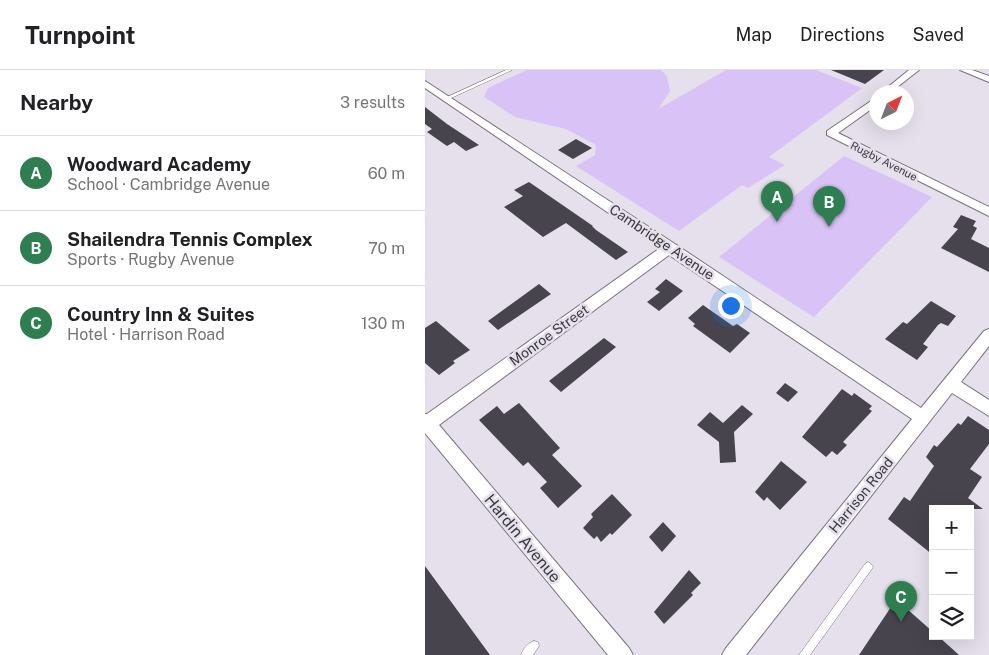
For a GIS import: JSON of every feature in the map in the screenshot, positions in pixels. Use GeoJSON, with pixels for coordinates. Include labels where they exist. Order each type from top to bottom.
{"type":"FeatureCollection","features":[{"type":"Feature","properties":{"kind":"street"},"geometry":{"type":"LineString","coordinates":[[895,85],[915,70]]}},
{"type":"Feature","properties":{"kind":"street"},"geometry":{"type":"LineString","coordinates":[[964,70],[989,79]]}},
{"type":"Feature","properties":{"kind":"street","name":"Cambridge Avenue"},"geometry":{"type":"LineString","coordinates":[[425,84],[671,247],[923,418]]}},
{"type":"Feature","properties":{"kind":"street","name":"Rugby Avenue"},"geometry":{"type":"LineString","coordinates":[[869,106],[831,133],[948,187],[989,212]]}},
{"type":"Feature","properties":{"kind":"street","name":"Monroe Street"},"geometry":{"type":"LineString","coordinates":[[426,422],[671,247]]}},
{"type":"Feature","properties":{"kind":"street","name":"Harrison Road"},"geometry":{"type":"LineString","coordinates":[[733,655],[989,334]]}},
{"type":"Feature","properties":{"kind":"street"},"geometry":{"type":"LineString","coordinates":[[951,384],[989,409]]}},
{"type":"Feature","properties":{"kind":"street","name":"Hardin Avenue"},"geometry":{"type":"LineString","coordinates":[[426,422],[622,655]]}},
{"type":"Feature","properties":{"kind":"lane"},"geometry":{"type":"LineString","coordinates":[[447,98],[510,70]]}},
{"type":"Feature","properties":{"kind":"lane"},"geometry":{"type":"LineString","coordinates":[[804,655],[867,567]]}},
{"type":"Feature","properties":{"kind":"lane"},"geometry":{"type":"LineString","coordinates":[[525,655],[534,646]]}},
{"type":"Feature","properties":{"kind":"shaded area"},"geometry":{"type":"Polygon","coordinates":[[[527,70],[661,70],[667,76],[670,91],[659,108],[651,113],[726,70],[816,70],[862,88],[769,157],[785,165],[748,188],[742,185],[679,231],[576,166],[595,155],[596,145],[566,129],[515,117],[484,97],[488,88],[527,70]]]}},
{"type":"Feature","properties":{"kind":"shaded area"},"geometry":{"type":"Polygon","coordinates":[[[844,156],[932,197],[814,317],[719,257],[844,156]]]}},
{"type":"Feature","properties":{"kind":"building"},"geometry":{"type":"Polygon","coordinates":[[[831,70],[884,70],[865,84],[831,70]]]}},
{"type":"Feature","properties":{"kind":"building"},"geometry":{"type":"Polygon","coordinates":[[[425,107],[479,145],[466,151],[454,142],[447,146],[427,132],[432,129],[425,124],[425,107]]]}},
{"type":"Feature","properties":{"kind":"building"},"geometry":{"type":"Polygon","coordinates":[[[576,139],[592,148],[573,159],[558,150],[576,139]]]}},
{"type":"Feature","properties":{"kind":"building"},"geometry":{"type":"Polygon","coordinates":[[[529,182],[628,252],[616,260],[566,223],[543,237],[504,207],[523,196],[514,190],[529,182]]]}},
{"type":"Feature","properties":{"kind":"building"},"geometry":{"type":"Polygon","coordinates":[[[961,215],[976,221],[973,226],[977,228],[971,239],[989,248],[989,272],[941,248],[958,229],[953,227],[961,215]]]}},
{"type":"Feature","properties":{"kind":"building"},"geometry":{"type":"Polygon","coordinates":[[[666,279],[683,291],[659,311],[647,302],[660,292],[655,289],[666,279]]]}},
{"type":"Feature","properties":{"kind":"building"},"geometry":{"type":"Polygon","coordinates":[[[539,284],[551,294],[498,330],[488,321],[539,284]]]}},
{"type":"Feature","properties":{"kind":"building"},"geometry":{"type":"Polygon","coordinates":[[[931,301],[956,316],[948,326],[941,323],[938,325],[923,344],[928,347],[917,360],[885,339],[903,322],[907,324],[931,301]]]}},
{"type":"Feature","properties":{"kind":"building"},"geometry":{"type":"Polygon","coordinates":[[[703,305],[733,326],[737,324],[750,333],[730,353],[693,326],[695,324],[688,318],[703,305]]]}},
{"type":"Feature","properties":{"kind":"building"},"geometry":{"type":"Polygon","coordinates":[[[436,321],[470,350],[453,361],[455,363],[439,375],[425,363],[425,328],[436,321]]]}},
{"type":"Feature","properties":{"kind":"building"},"geometry":{"type":"Polygon","coordinates":[[[604,338],[616,347],[561,392],[549,381],[604,338]]]}},
{"type":"Feature","properties":{"kind":"building"},"geometry":{"type":"Polygon","coordinates":[[[785,383],[798,392],[788,402],[776,393],[785,383]]]}},
{"type":"Feature","properties":{"kind":"building"},"geometry":{"type":"Polygon","coordinates":[[[842,389],[852,396],[854,393],[872,406],[869,409],[872,411],[843,442],[847,445],[837,455],[832,451],[826,457],[802,437],[842,389]]]}},
{"type":"Feature","properties":{"kind":"building"},"geometry":{"type":"Polygon","coordinates":[[[519,403],[560,448],[552,455],[582,486],[558,508],[540,488],[547,482],[528,462],[523,466],[479,420],[497,406],[504,414],[519,403]]]}},
{"type":"Feature","properties":{"kind":"building"},"geometry":{"type":"Polygon","coordinates":[[[742,405],[753,414],[734,432],[736,462],[720,463],[719,442],[697,425],[710,412],[723,423],[742,405]]]}},
{"type":"Feature","properties":{"kind":"building"},"geometry":{"type":"Polygon","coordinates":[[[968,416],[989,430],[989,444],[970,469],[982,477],[968,498],[983,509],[974,509],[974,505],[929,505],[929,552],[888,519],[904,497],[910,501],[934,466],[926,457],[934,445],[937,447],[958,423],[961,425],[968,416]]]}},
{"type":"Feature","properties":{"kind":"building"},"geometry":{"type":"Polygon","coordinates":[[[781,461],[807,482],[780,510],[767,497],[764,501],[755,492],[781,461]]]}},
{"type":"Feature","properties":{"kind":"building"},"geometry":{"type":"Polygon","coordinates":[[[612,494],[632,515],[612,535],[610,533],[601,542],[597,536],[594,539],[583,528],[593,517],[591,514],[612,494]]]}},
{"type":"Feature","properties":{"kind":"building"},"geometry":{"type":"Polygon","coordinates":[[[663,522],[676,536],[662,552],[649,537],[663,522]]]}},
{"type":"Feature","properties":{"kind":"building"},"geometry":{"type":"Polygon","coordinates":[[[425,566],[490,655],[425,655],[425,566]]]}},
{"type":"Feature","properties":{"kind":"building"},"geometry":{"type":"Polygon","coordinates":[[[689,570],[701,583],[691,593],[693,595],[664,624],[654,612],[689,570]]]}},
{"type":"Feature","properties":{"kind":"building"},"geometry":{"type":"Polygon","coordinates":[[[893,604],[903,613],[906,608],[929,628],[929,640],[942,640],[959,655],[859,655],[893,604]]]}},
{"type":"Feature","properties":{"kind":"place","name":"Woodward Academy"},"geometry":{"type":"Point","coordinates":[777,222]}},
{"type":"Feature","properties":{"kind":"place","name":"Shailendra Tennis Complex"},"geometry":{"type":"Point","coordinates":[829,227]}},
{"type":"Feature","properties":{"kind":"place","name":"Country Inn & Suites"},"geometry":{"type":"Point","coordinates":[901,622]}}]}
